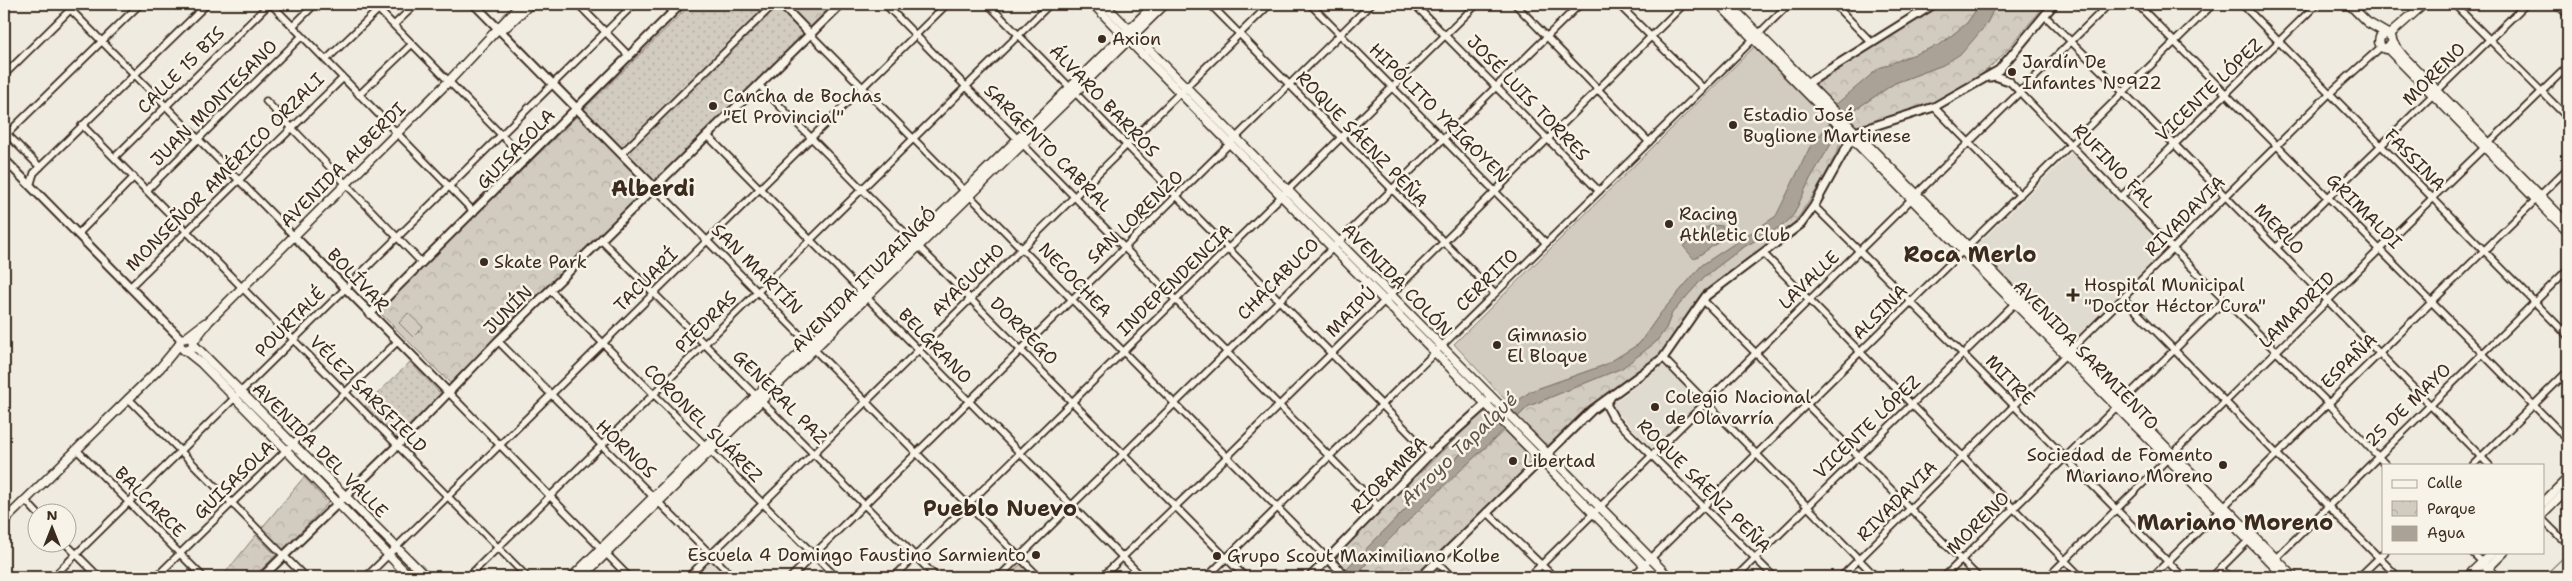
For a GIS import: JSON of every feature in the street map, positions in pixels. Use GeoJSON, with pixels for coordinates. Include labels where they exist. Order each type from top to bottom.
{"type":"FeatureCollection","features":[{"type":"Feature","properties":{"kind":"main road","name":"AVENIDA ALBERDI"},"geometry":{"type":"LineString","coordinates":[[499,30],[500,24],[521,4]]}},
{"type":"Feature","properties":{"kind":"main road","name":"AVENIDA ALBERDI"},"geometry":{"type":"LineString","coordinates":[[4,521],[128,398],[186,344],[499,30],[507,26],[530,4]]}},
{"type":"Feature","properties":{"kind":"main road","name":"AVENIDA COLÓN"},"geometry":{"type":"LineString","coordinates":[[1094,4],[1129,34]]}},
{"type":"Feature","properties":{"kind":"main road","name":"AVENIDA COLÓN"},"geometry":{"type":"LineString","coordinates":[[1104,4],[1129,34],[1183,90],[1231,144],[1286,192]]}},
{"type":"Feature","properties":{"kind":"main road","name":"AVENIDA ITUZAINGÓ"},"geometry":{"type":"LineString","coordinates":[[582,577],[603,552],[708,447],[756,394],[864,295],[1129,34],[1155,4]]}},
{"type":"Feature","properties":{"kind":"main road","name":"AVENIDA ITUZAINGÓ"},"geometry":{"type":"LineString","coordinates":[[1129,34],[1165,4]]}},
{"type":"Feature","properties":{"kind":"main road","name":"AVENIDA SARMIENTO"},"geometry":{"type":"LineString","coordinates":[[1719,4],[1756,36]]}},
{"type":"Feature","properties":{"kind":"main road","name":"AVENIDA SARMIENTO"},"geometry":{"type":"LineString","coordinates":[[1729,4],[1756,36],[1804,86],[2273,561],[2285,577]]}},
{"type":"Feature","properties":{"kind":"main road"},"geometry":{"type":"LineString","coordinates":[[2343,4],[2387,41]]}},
{"type":"Feature","properties":{"kind":"main road"},"geometry":{"type":"LineString","coordinates":[[2350,4],[2435,94],[2538,198],[2568,232]]}},
{"type":"Feature","properties":{"kind":"main road","name":"RIVADAVIA"},"geometry":{"type":"LineString","coordinates":[[2387,41],[2424,4]]}},
{"type":"Feature","properties":{"kind":"main road","name":"AVENIDA COLÓN"},"geometry":{"type":"LineString","coordinates":[[1183,90],[1237,138],[1384,300],[1435,352],[1492,404],[1597,510],[1669,577]]}},
{"type":"Feature","properties":{"kind":"main road"},"geometry":{"type":"LineString","coordinates":[[2538,198],[2568,224]]}},
{"type":"Feature","properties":{"kind":"main road","name":"AVENIDA COLÓN"},"geometry":{"type":"LineString","coordinates":[[1335,244],[1390,294],[1442,346],[1492,404]]}},
{"type":"Feature","properties":{"kind":"main road","name":"AVENIDA ITUZAINGÓ"},"geometry":{"type":"LineString","coordinates":[[708,447],[762,401],[815,350],[864,295]]}},
{"type":"Feature","properties":{"kind":"main road","name":"AVENIDA DEL VALLE"},"geometry":{"type":"LineString","coordinates":[[186,344],[241,392],[426,577]]}},
{"type":"Feature","properties":{"kind":"main road","name":"AVENIDA DEL VALLE"},"geometry":{"type":"LineString","coordinates":[[186,344],[234,399],[410,577]]}},
{"type":"Feature","properties":{"kind":"main road"},"geometry":{"type":"LineString","coordinates":[[2544,502],[2568,478]]}},
{"type":"Feature","properties":{"kind":"main road"},"geometry":{"type":"LineString","coordinates":[[2544,513],[2568,489]]}},
{"type":"Feature","properties":{"kind":"main road","name":"AVENIDA SARMIENTO"},"geometry":{"type":"LineString","coordinates":[[2222,509],[2249,540],[2294,577]]}},
{"type":"Feature","properties":{"kind":"main road","name":"AVENIDA COLÓN"},"geometry":{"type":"LineString","coordinates":[[1597,510],[1644,566],[1656,577]]}},
{"type":"Feature","properties":{"kind":"main road","name":"AVENIDA ITUZAINGÓ"},"geometry":{"type":"LineString","coordinates":[[572,577],[603,552]]}},
{"type":"Feature","properties":{"kind":"main road"},"geometry":{"type":"LineString","coordinates":[[2479,577],[2492,554]]}},
{"type":"Feature","properties":{"kind":"main road"},"geometry":{"type":"LineString","coordinates":[[2467,577],[2501,554]]}},
{"type":"Feature","properties":{"kind":"street"},"geometry":{"type":"LineString","coordinates":[[4,8],[8,4]]}},
{"type":"Feature","properties":{"kind":"street","name":"BOLÍVAR"},"geometry":{"type":"LineString","coordinates":[[65,4],[629,577]]}},
{"type":"Feature","properties":{"kind":"street"},"geometry":{"type":"LineString","coordinates":[[40,167],[5,132],[140,4]]}},
{"type":"Feature","properties":{"kind":"street"},"geometry":{"type":"LineString","coordinates":[[30,182],[40,167],[207,4]]}},
{"type":"Feature","properties":{"kind":"street"},"geometry":{"type":"LineString","coordinates":[[270,4],[474,212]]}},
{"type":"Feature","properties":{"kind":"street","name":"CALLE 15 BIS"},"geometry":{"type":"LineString","coordinates":[[114,157],[270,4]]}},
{"type":"Feature","properties":{"kind":"street","name":"JUAN MONTESANO"},"geometry":{"type":"LineString","coordinates":[[293,26],[314,4]]}},
{"type":"Feature","properties":{"kind":"street"},"geometry":{"type":"LineString","coordinates":[[373,4],[526,160]]}},
{"type":"Feature","properties":{"kind":"street"},"geometry":{"type":"LineString","coordinates":[[394,25],[416,4]]}},
{"type":"Feature","properties":{"kind":"street","name":"SAN MARTÍN"},"geometry":{"type":"LineString","coordinates":[[474,4],[1039,577]]}},
{"type":"Feature","properties":{"kind":"street"},"geometry":{"type":"LineString","coordinates":[[578,4],[630,57]]}},
{"type":"Feature","properties":{"kind":"street","name":"POURTALÉ"},"geometry":{"type":"LineString","coordinates":[[53,577],[634,4]]}},
{"type":"Feature","properties":{"kind":"street","name":"GUISASOLA"},"geometry":{"type":"LineString","coordinates":[[370,314],[630,57],[681,4]]}},
{"type":"Feature","properties":{"kind":"street"},"geometry":{"type":"LineString","coordinates":[[621,154],[774,4]]}},
{"type":"Feature","properties":{"kind":"street","name":"NECOCHEA"},"geometry":{"type":"LineString","coordinates":[[781,4],[1347,577]]}},
{"type":"Feature","properties":{"kind":"street","name":"JUNÍN"},"geometry":{"type":"LineString","coordinates":[[262,577],[398,445],[498,341],[841,4]]}},
{"type":"Feature","properties":{"kind":"street","name":"SARGENTO CABRAL"},"geometry":{"type":"LineString","coordinates":[[885,4],[1330,454],[1378,506]]}},
{"type":"Feature","properties":{"kind":"street","name":"TACUARÍ"},"geometry":{"type":"LineString","coordinates":[[366,577],[947,4]]}},
{"type":"Feature","properties":{"kind":"street","name":"ÁLVARO BARROS"},"geometry":{"type":"LineString","coordinates":[[988,4],[1430,454]]}},
{"type":"Feature","properties":{"kind":"street","name":"PIEDRAS"},"geometry":{"type":"LineString","coordinates":[[468,577],[1050,4]]}},
{"type":"Feature","properties":{"kind":"street","name":"ROQUE SÁENZ PEÑA"},"geometry":{"type":"LineString","coordinates":[[1210,4],[1442,242],[1494,292]]}},
{"type":"Feature","properties":{"kind":"street","name":"AYACUCHO"},"geometry":{"type":"LineString","coordinates":[[688,577],[1270,4]]}},
{"type":"Feature","properties":{"kind":"street","name":"HIPÓLITO YRIGOYEN"},"geometry":{"type":"LineString","coordinates":[[1310,4],[1546,244]]}},
{"type":"Feature","properties":{"kind":"street","name":"SAN LORENZO"},"geometry":{"type":"LineString","coordinates":[[791,577],[916,452],[1022,350],[1072,298],[1126,248],[1290,87],[1371,4]]}},
{"type":"Feature","properties":{"kind":"street","name":"JOSÉ LUIS TORRES"},"geometry":{"type":"LineString","coordinates":[[1414,4],[1599,191]]}},
{"type":"Feature","properties":{"kind":"street","name":"INDEPENDENCIA"},"geometry":{"type":"LineString","coordinates":[[894,577],[1477,4]]}},
{"type":"Feature","properties":{"kind":"street"},"geometry":{"type":"LineString","coordinates":[[1515,4],[1599,88],[1649,142]]}},
{"type":"Feature","properties":{"kind":"street","name":"CHACABUCO"},"geometry":{"type":"LineString","coordinates":[[999,577],[1580,4]]}},
{"type":"Feature","properties":{"kind":"street"},"geometry":{"type":"LineString","coordinates":[[1618,4],[1702,88]]}},
{"type":"Feature","properties":{"kind":"street","name":"MAIPÚ"},"geometry":{"type":"LineString","coordinates":[[1102,577],[1228,456],[1684,4]]}},
{"type":"Feature","properties":{"kind":"street","name":"CERRITO"},"geometry":{"type":"LineString","coordinates":[[1207,577],[1442,346],[1494,292],[1546,244],[1789,4]]}},
{"type":"Feature","properties":{"kind":"street"},"geometry":{"type":"LineString","coordinates":[[1834,4],[1872,43]]}},
{"type":"Feature","properties":{"kind":"street"},"geometry":{"type":"LineString","coordinates":[[1804,86],[1934,4]]}},
{"type":"Feature","properties":{"kind":"street"},"geometry":{"type":"LineString","coordinates":[[1421,577],[1601,402],[1664,358],[1703,300],[1801,224],[1814,206],[1850,133],[1934,106],[1990,77],[2006,63],[2054,4]]}},
{"type":"Feature","properties":{"kind":"street","name":"LAVALLE"},"geometry":{"type":"LineString","coordinates":[[1529,577],[2109,4]]}},
{"type":"Feature","properties":{"kind":"street","name":"GRIMALDI"},"geometry":{"type":"LineString","coordinates":[[2137,4],[2568,440]]}},
{"type":"Feature","properties":{"kind":"street","name":"ALSINA"},"geometry":{"type":"LineString","coordinates":[[1632,577],[2213,4]]}},
{"type":"Feature","properties":{"kind":"street","name":"FASSINA"},"geometry":{"type":"LineString","coordinates":[[2242,4],[2568,336]]}},
{"type":"Feature","properties":{"kind":"street","name":"VICENTE LÓPEZ"},"geometry":{"type":"LineString","coordinates":[[2122,197],[2317,4]]}},
{"type":"Feature","properties":{"kind":"street"},"geometry":{"type":"LineString","coordinates":[[2454,4],[2568,118]]}},
{"type":"Feature","properties":{"kind":"street","name":"MORENO"},"geometry":{"type":"LineString","coordinates":[[2276,248],[2526,4]]}},
{"type":"Feature","properties":{"kind":"street"},"geometry":{"type":"LineString","coordinates":[[2557,4],[2568,15]]}},
{"type":"Feature","properties":{"kind":"street","name":"MONSEÑOR AMÉRICO ORZALI"},"geometry":{"type":"LineString","coordinates":[[326,60],[378,9]]}},
{"type":"Feature","properties":{"kind":"street"},"geometry":{"type":"LineString","coordinates":[[4,75],[70,10]]}},
{"type":"Feature","properties":{"kind":"street","name":"MERLO"},"geometry":{"type":"LineString","coordinates":[[2045,16],[2227,196],[2488,464]]}},
{"type":"Feature","properties":{"kind":"street","name":"JUAN MONTESANO"},"geometry":{"type":"LineString","coordinates":[[147,190],[302,36]]}},
{"type":"Feature","properties":{"kind":"street","name":"RIVADAVIA"},"geometry":{"type":"LineString","coordinates":[[1841,577],[2329,94],[2387,41]]}},
{"type":"Feature","properties":{"kind":"street"},"geometry":{"type":"LineString","coordinates":[[359,95],[412,44]]}},
{"type":"Feature","properties":{"kind":"street"},"geometry":{"type":"LineString","coordinates":[[2006,63],[2005,73],[2009,81]]}},
{"type":"Feature","properties":{"kind":"street","name":"LAMADRID"},"geometry":{"type":"LineString","coordinates":[[2048,577],[2568,66]]}},
{"type":"Feature","properties":{"kind":"street"},"geometry":{"type":"LineString","coordinates":[[1990,77],[1995,76],[2009,81]]}},
{"type":"Feature","properties":{"kind":"street","name":"MONSEÑOR AMÉRICO ORZALI"},"geometry":{"type":"LineString","coordinates":[[130,287],[342,79]]}},
{"type":"Feature","properties":{"kind":"street","name":"RUFINO FAL"},"geometry":{"type":"LineString","coordinates":[[2009,81],[2224,301],[2328,402],[2385,464]]}},
{"type":"Feature","properties":{"kind":"street","name":"DORREGO"},"geometry":{"type":"LineString","coordinates":[[759,85],[1245,577]]}},
{"type":"Feature","properties":{"kind":"street"},"geometry":{"type":"LineString","coordinates":[[266,102],[422,263]]}},
{"type":"Feature","properties":{"kind":"street"},"geometry":{"type":"LineString","coordinates":[[1934,106],[2020,195]]}},
{"type":"Feature","properties":{"kind":"street","name":"VÉLEZ SARSFIELD"},"geometry":{"type":"LineString","coordinates":[[82,125],[527,577]]}},
{"type":"Feature","properties":{"kind":"street","name":"BELGRANO"},"geometry":{"type":"LineString","coordinates":[[707,135],[1070,506],[1142,577]]}},
{"type":"Feature","properties":{"kind":"street","name":"AVENIDA DEL VALLE"},"geometry":{"type":"LineString","coordinates":[[4,159],[30,182],[186,344]]}},
{"type":"Feature","properties":{"kind":"street","name":"ESPAÑA"},"geometry":{"type":"LineString","coordinates":[[2152,577],[2568,168]]}},
{"type":"Feature","properties":{"kind":"street"},"geometry":{"type":"LineString","coordinates":[[78,234],[134,178]]}},
{"type":"Feature","properties":{"kind":"street","name":"MITRE"},"geometry":{"type":"LineString","coordinates":[[1814,206],[2183,577]]}},
{"type":"Feature","properties":{"kind":"street","name":"GENERAL PAZ"},"geometry":{"type":"LineString","coordinates":[[602,240],[936,577]]}},
{"type":"Feature","properties":{"kind":"street"},"geometry":{"type":"LineString","coordinates":[[1763,253],[2081,577]]}},
{"type":"Feature","properties":{"kind":"street","name":"25 DE MAYO"},"geometry":{"type":"LineString","coordinates":[[2273,561],[2568,269]]}},
{"type":"Feature","properties":{"kind":"street","name":"CORONEL SUÁREZ"},"geometry":{"type":"LineString","coordinates":[[550,290],[836,577]]}},
{"type":"Feature","properties":{"kind":"street"},"geometry":{"type":"LineString","coordinates":[[2124,299],[2326,507],[2398,577]]}},
{"type":"Feature","properties":{"kind":"street"},"geometry":{"type":"LineString","coordinates":[[1703,300],[1978,577]]}},
{"type":"Feature","properties":{"kind":"street","name":"VICENTE LÓPEZ"},"geometry":{"type":"LineString","coordinates":[[1736,577],[2017,301]]}},
{"type":"Feature","properties":{"kind":"street","name":"MORENO"},"geometry":{"type":"LineString","coordinates":[[1944,577],[2065,457],[2120,406],[2173,350],[2224,301]]}},
{"type":"Feature","properties":{"kind":"street","name":"HORNOS"},"geometry":{"type":"LineString","coordinates":[[498,341],[733,577]]}},
{"type":"Feature","properties":{"kind":"street","name":"GUISASOLA"},"geometry":{"type":"LineString","coordinates":[[156,577],[397,342]]}},
{"type":"Feature","properties":{"kind":"street"},"geometry":{"type":"LineString","coordinates":[[1664,358],[1876,577]]}},
{"type":"Feature","properties":{"kind":"street"},"geometry":{"type":"LineString","coordinates":[[2474,464],[2568,371]]}},
{"type":"Feature","properties":{"kind":"street"},"geometry":{"type":"LineString","coordinates":[[1613,417],[1606,404],[1620,389]]}},
{"type":"Feature","properties":{"kind":"street"},"geometry":{"type":"LineString","coordinates":[[128,398],[305,577]]}},
{"type":"Feature","properties":{"kind":"street","name":"RIOBAMBA"},"geometry":{"type":"LineString","coordinates":[[1310,577],[1430,454],[1492,404]]}},
{"type":"Feature","properties":{"kind":"street"},"geometry":{"type":"LineString","coordinates":[[1586,417],[1600,409],[1613,417]]}},
{"type":"Feature","properties":{"kind":"street","name":"ROQUE SÁENZ PEÑA"},"geometry":{"type":"LineString","coordinates":[[1613,417],[1653,454],[1703,507],[1774,577]]}},
{"type":"Feature","properties":{"kind":"street","name":"BALCARCE"},"geometry":{"type":"LineString","coordinates":[[76,449],[203,577]]}},
{"type":"Feature","properties":{"kind":"street"},"geometry":{"type":"LineString","coordinates":[[25,500],[29,504]]}},
{"type":"Feature","properties":{"kind":"street"},"geometry":{"type":"LineString","coordinates":[[1487,512],[1554,577]]}},
{"type":"Feature","properties":{"kind":"street"},"geometry":{"type":"LineString","coordinates":[[2544,521],[2561,538]]}},
{"type":"Feature","properties":{"kind":"street"},"geometry":{"type":"LineString","coordinates":[[2212,577],[2249,540]]}},
{"type":"Feature","properties":{"kind":"street"},"geometry":{"type":"LineString","coordinates":[[2360,577],[2383,554]]}},
{"type":"Feature","properties":{"kind":"street"},"geometry":{"type":"LineString","coordinates":[[2474,554],[2497,577]]}},
{"type":"Feature","properties":{"kind":"street"},"geometry":{"type":"LineString","coordinates":[[76,555],[99,577]]}},
{"type":"Feature","properties":{"kind":"street"},"geometry":{"type":"LineString","coordinates":[[1437,562],[1452,577]]}},
{"type":"Feature","properties":{"kind":"street"},"geometry":{"type":"LineString","coordinates":[[2221,569],[2230,577]]}},
{"type":"Feature","properties":{"kind":"shaded area","name":"Hospital Municipal \"Doctor Héctor Cura\""},"geometry":{"type":"Polygon","coordinates":[[[2074,150],[2171,247],[2072,344],[1976,246],[2074,150]]]}},
{"type":"Feature","properties":{"kind":"shaded area","name":"Colegio Nacional de Olavarría"},"geometry":{"type":"Polygon","coordinates":[[[1666,365],[1699,399],[1698,407],[1656,448],[1652,448],[1613,408],[1614,403],[1661,366],[1666,365]]]}},
{"type":"Feature","properties":{"kind":"shaded area"},"geometry":{"type":"Polygon","coordinates":[[[711,560],[729,577],[695,577],[711,560]]]}},
{"type":"Feature","properties":{"kind":"green space"},"geometry":{"type":"Polygon","coordinates":[[[691,4],[776,4],[806,33],[653,183],[582,111],[691,4]]]}},
{"type":"Feature","properties":{"kind":"green space"},"geometry":{"type":"Polygon","coordinates":[[[786,4],[836,4],[811,29],[786,4]]]}},
{"type":"Feature","properties":{"kind":"green space"},"geometry":{"type":"Polygon","coordinates":[[[1941,4],[1980,4],[1967,23],[1941,44],[1920,54],[1904,57],[1834,106],[1813,84],[1941,4]]]}},
{"type":"Feature","properties":{"kind":"green space"},"geometry":{"type":"Polygon","coordinates":[[[1996,4],[2046,4],[2000,58],[1980,76],[1933,104],[1860,126],[1854,126],[1846,119],[1856,109],[1895,83],[1943,65],[1986,25],[1996,4]]]}},
{"type":"Feature","properties":{"kind":"green space","name":"Racing Athletic Club"},"geometry":{"type":"Polygon","coordinates":[[[1758,43],[1831,122],[1810,147],[1777,216],[1702,265],[1660,314],[1639,344],[1605,365],[1531,391],[1511,406],[1454,344],[1758,43]]]}},
{"type":"Feature","properties":{"kind":"green space"},"geometry":{"type":"Polygon","coordinates":[[[578,115],[649,188],[450,383],[378,311],[578,115]]]}},
{"type":"Feature","properties":{"kind":"green space"},"geometry":{"type":"Polygon","coordinates":[[[1839,130],[1842,134],[1836,155],[1804,210],[1790,228],[1700,295],[1659,356],[1600,400],[1551,446],[1544,444],[1518,417],[1529,406],[1622,368],[1656,342],[1666,328],[1672,313],[1704,277],[1742,248],[1785,224],[1794,214],[1810,179],[1839,130]]]}},
{"type":"Feature","properties":{"kind":"green space"},"geometry":{"type":"Polygon","coordinates":[[[408,313],[423,327],[413,337],[399,323],[408,313]]]}},
{"type":"Feature","properties":{"kind":"green space"},"geometry":{"type":"Polygon","coordinates":[[[410,362],[441,394],[396,438],[365,406],[410,362]]]}},
{"type":"Feature","properties":{"kind":"green space"},"geometry":{"type":"Polygon","coordinates":[[[1483,412],[1489,412],[1495,419],[1346,569],[1337,561],[1337,553],[1483,412]]]}},
{"type":"Feature","properties":{"kind":"green space"},"geometry":{"type":"Polygon","coordinates":[[[1505,430],[1533,459],[1533,463],[1417,577],[1356,577],[1408,519],[1505,430]]]}},
{"type":"Feature","properties":{"kind":"green space"},"geometry":{"type":"Polygon","coordinates":[[[304,477],[328,503],[283,550],[261,529],[304,477]]]}},
{"type":"Feature","properties":{"kind":"green space"},"geometry":{"type":"Polygon","coordinates":[[[256,535],[276,555],[254,577],[222,577],[256,535]]]}},
{"type":"Feature","properties":{"kind":"green space"},"geometry":{"type":"Polygon","coordinates":[[[1021,564],[1035,577],[1007,577],[1021,564]]]}},
{"type":"Feature","properties":{"kind":"water"},"geometry":{"type":"Polygon","coordinates":[[[1980,4],[1996,4],[1986,25],[1962,53],[1943,65],[1895,83],[1856,109],[1846,119],[1810,179],[1794,214],[1785,224],[1742,248],[1704,277],[1672,313],[1666,328],[1656,342],[1622,368],[1529,406],[1426,503],[1368,561],[1356,577],[1338,577],[1474,441],[1488,424],[1531,391],[1605,365],[1639,344],[1660,314],[1702,265],[1776,216],[1810,147],[1831,122],[1834,106],[1879,68],[1941,44],[1967,23],[1980,4]]]}},
{"type":"Feature","properties":{"kind":"water"},"geometry":{"type":"Polygon","coordinates":[[[1712,225],[1723,226],[1726,237],[1694,259],[1683,246],[1712,225]]]}},
{"type":"Feature","properties":{"kind":"railway"},"geometry":{"type":"LineString","coordinates":[[2543,577],[2568,553]]}},
{"type":"Feature","properties":{"kind":"place","name":"Axion"},"geometry":{"type":"Point","coordinates":[1102,39]}},
{"type":"Feature","properties":{"kind":"place","name":"Jardín De Infantes Nº922"},"geometry":{"type":"Point","coordinates":[2012,72]}},
{"type":"Feature","properties":{"kind":"place","name":"Cancha de Bochas \"El Provincial\""},"geometry":{"type":"Point","coordinates":[713,106]}},
{"type":"Feature","properties":{"kind":"place","name":"Estadio José Buglione Martinese"},"geometry":{"type":"Point","coordinates":[1733,125]}},
{"type":"Feature","properties":{"kind":"place","name":"Racing Athletic Club"},"geometry":{"type":"Point","coordinates":[1669,224]}},
{"type":"Feature","properties":{"kind":"place","name":"Skate Park"},"geometry":{"type":"Point","coordinates":[484,262]}},
{"type":"Feature","properties":{"kind":"place","name":"Hospital Municipal \"Doctor Héctor Cura\""},"geometry":{"type":"Point","coordinates":[2073,295]}},
{"type":"Feature","properties":{"kind":"place","name":"Gimnasio El Bloque"},"geometry":{"type":"Point","coordinates":[1497,345]}},
{"type":"Feature","properties":{"kind":"place","name":"Colegio Nacional de Olavarría"},"geometry":{"type":"Point","coordinates":[1655,407]}},
{"type":"Feature","properties":{"kind":"place","name":"Libertad"},"geometry":{"type":"Point","coordinates":[1513,461]}},
{"type":"Feature","properties":{"kind":"place","name":"Sociedad de Fomento Mariano Moreno"},"geometry":{"type":"Point","coordinates":[2223,465]}},
{"type":"Feature","properties":{"kind":"place","name":"Escuela 4 Domingo Faustino Sarmiento"},"geometry":{"type":"Point","coordinates":[1036,555]}},
{"type":"Feature","properties":{"kind":"place","name":"Grupo Scout Maximiliano Kolbe"},"geometry":{"type":"Point","coordinates":[1217,556]}},
{"type":"Feature","properties":{"kind":"district","name":"Alberdi"},"geometry":{"type":"Point","coordinates":[653,188]}},
{"type":"Feature","properties":{"kind":"district","name":"Roca Merlo"},"geometry":{"type":"Point","coordinates":[1970,254]}},
{"type":"Feature","properties":{"kind":"district","name":"Pueblo Nuevo"},"geometry":{"type":"Point","coordinates":[1000,508]}},
{"type":"Feature","properties":{"kind":"district","name":"Mariano Moreno"},"geometry":{"type":"Point","coordinates":[2235,522]}},
{"type":"Feature","properties":{"kind":"water label","name":"Arroyo Tapalqué"},"geometry":{"type":"Point","coordinates":[1459,449]}}]}
